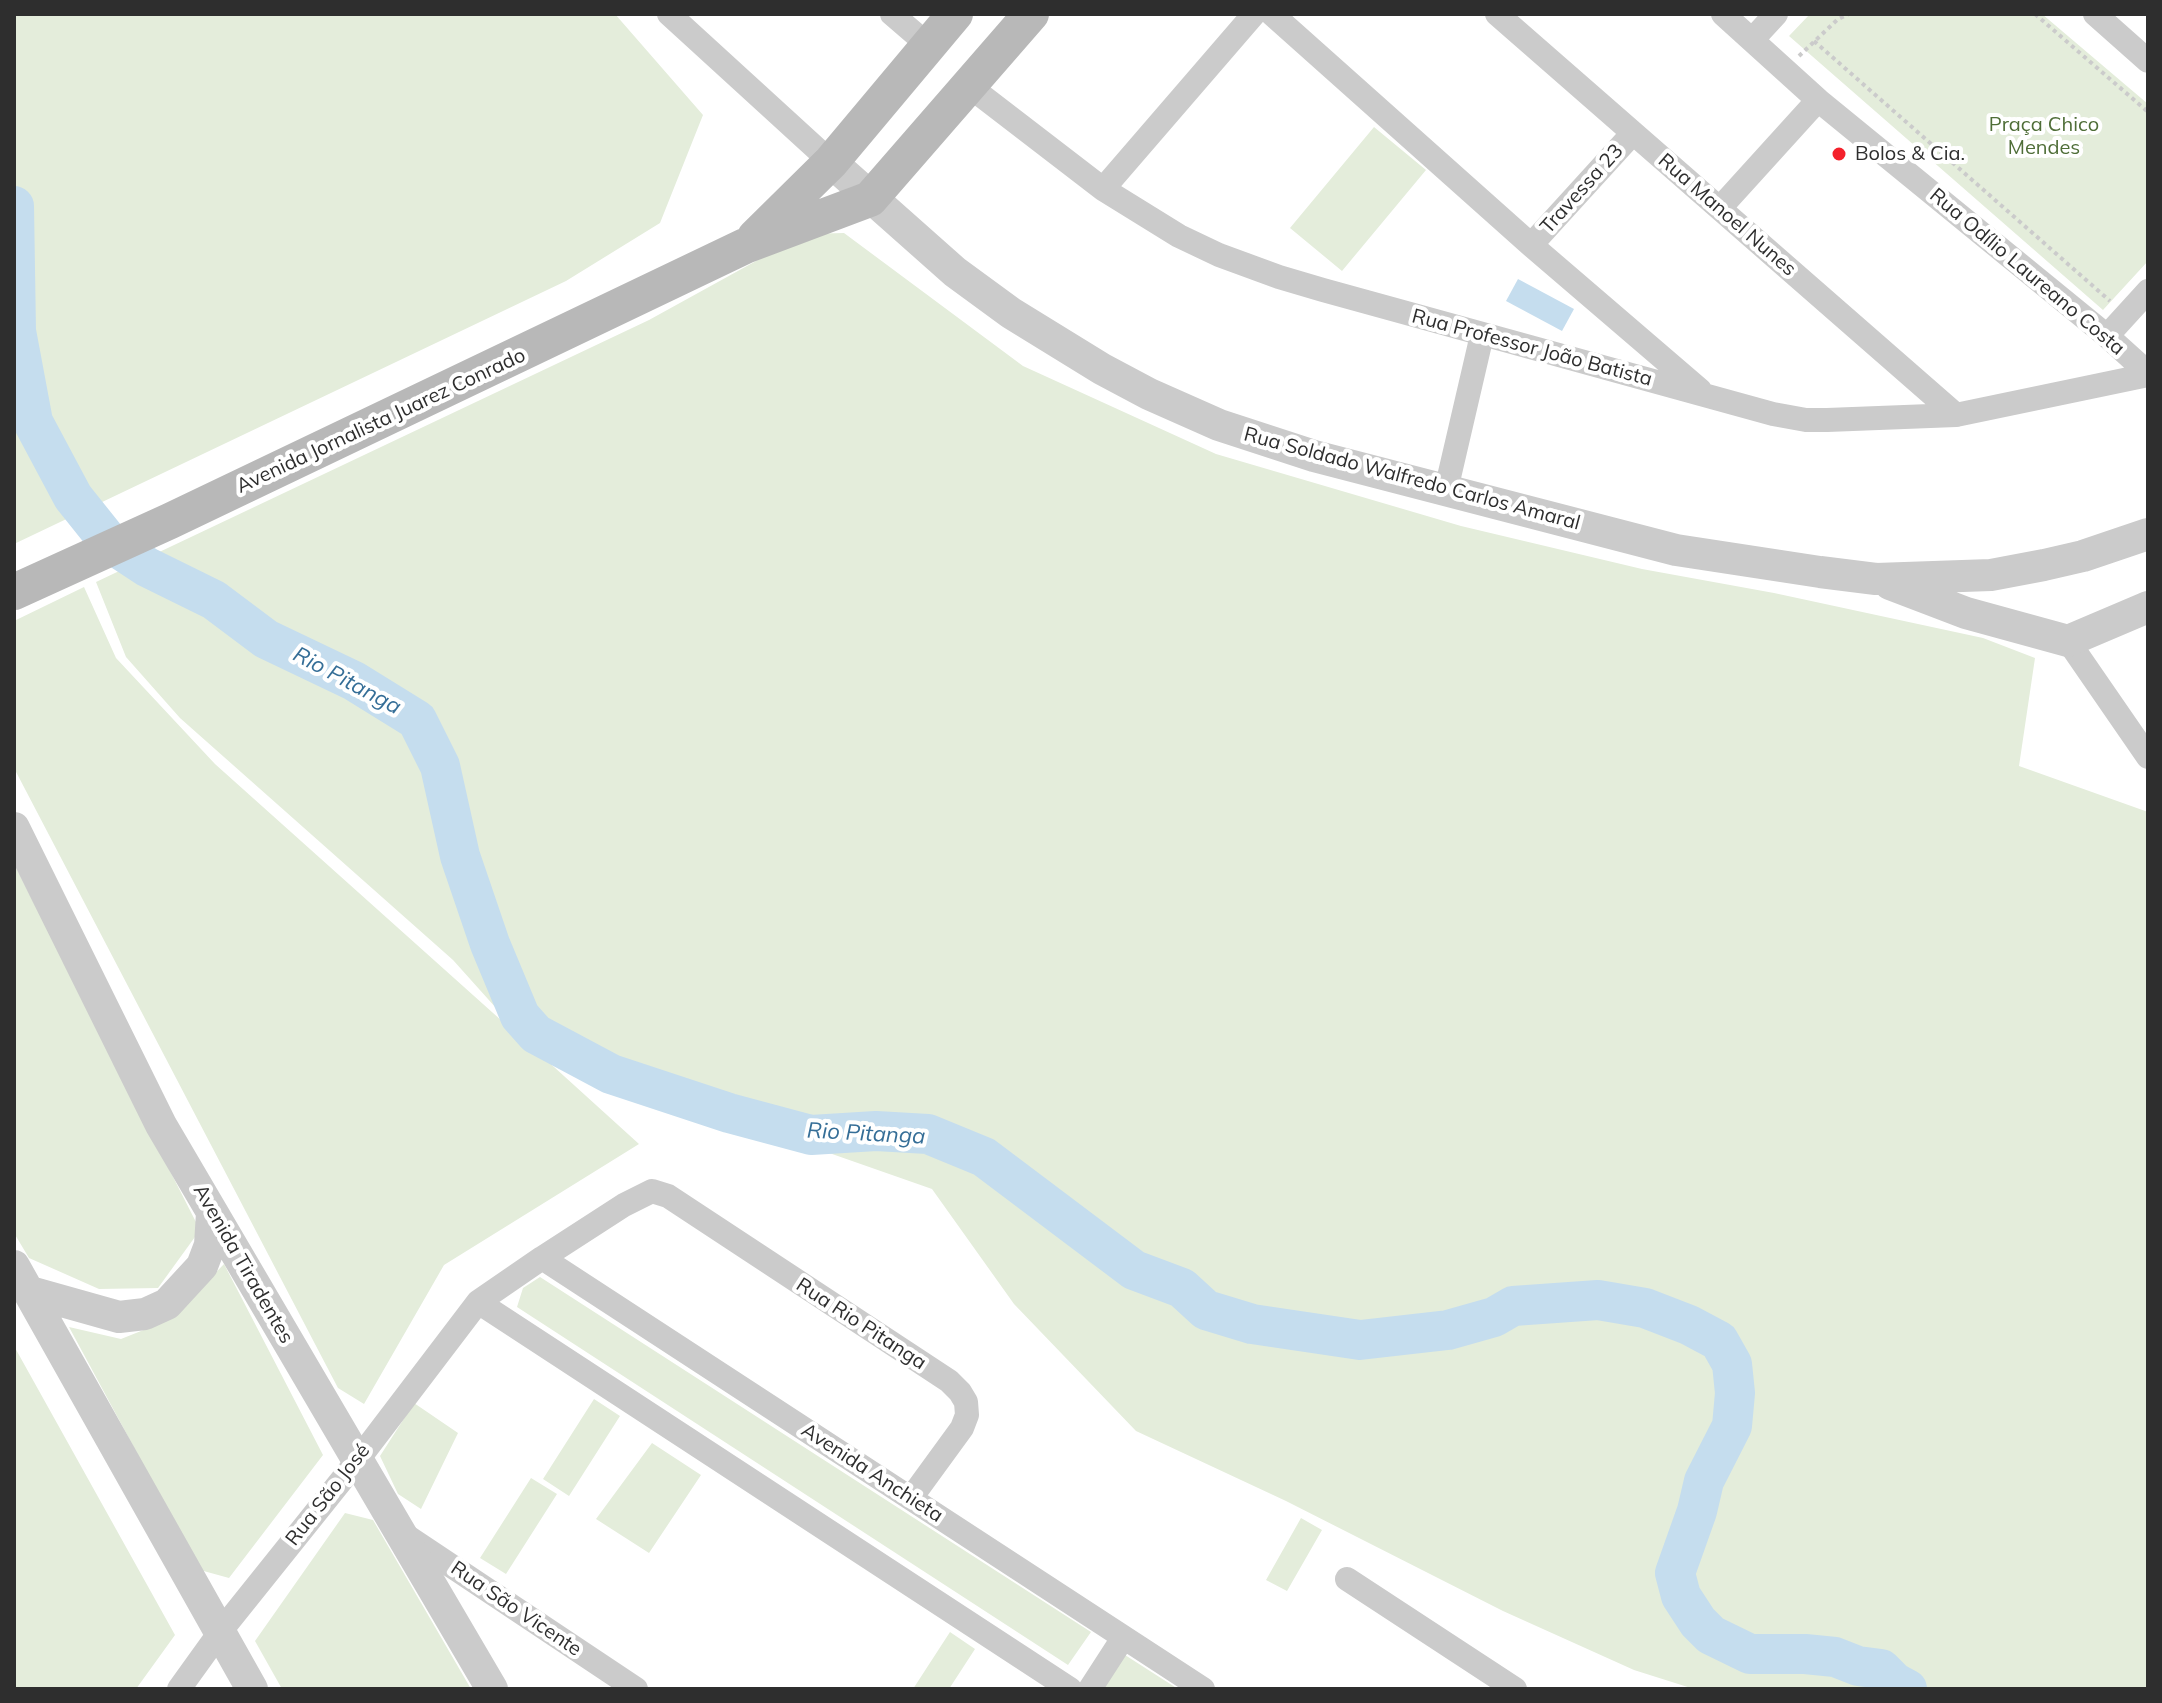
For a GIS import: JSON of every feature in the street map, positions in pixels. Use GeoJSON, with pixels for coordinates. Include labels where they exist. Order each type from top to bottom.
{"type":"FeatureCollection","features":[{"type":"Feature","properties":{"kind":"main road","name":"Avenida Jornalista Juarez Conrado"},"geometry":{"type":"LineString","coordinates":[[745,246],[831,162],[955,14]]}},
{"type":"Feature","properties":{"kind":"main road"},"geometry":{"type":"LineString","coordinates":[[870,199],[1031,14]]}},
{"type":"Feature","properties":{"kind":"main road","name":"Avenida Jornalista Juarez Conrado"},"geometry":{"type":"LineString","coordinates":[[14,592],[170,521],[745,246],[870,199]]}},
{"type":"Feature","properties":{"kind":"street"},"geometry":{"type":"LineString","coordinates":[[669,14],[831,162]]}},
{"type":"Feature","properties":{"kind":"street"},"geometry":{"type":"LineString","coordinates":[[892,14],[928,45]]}},
{"type":"Feature","properties":{"kind":"street"},"geometry":{"type":"LineString","coordinates":[[1103,189],[1254,14]]}},
{"type":"Feature","properties":{"kind":"street"},"geometry":{"type":"LineString","coordinates":[[1272,14],[1705,395]]}},
{"type":"Feature","properties":{"kind":"street","name":"Rua Manoel Nunes"},"geometry":{"type":"LineString","coordinates":[[1497,14],[1956,415]]}},
{"type":"Feature","properties":{"kind":"street","name":"Rua Odílio Laureano Costa"},"geometry":{"type":"LineString","coordinates":[[1723,14],[1818,100],[2107,336],[2148,374]]}},
{"type":"Feature","properties":{"kind":"street"},"geometry":{"type":"LineString","coordinates":[[1752,40],[1776,14]]}},
{"type":"Feature","properties":{"kind":"street"},"geometry":{"type":"LineString","coordinates":[[2095,14],[2147,58]]}},
{"type":"Feature","properties":{"kind":"street","name":"Rua Professor João Batista"},"geometry":{"type":"LineString","coordinates":[[969,86],[1103,189],[1179,236],[1219,255],[1323,290],[1773,414],[1806,420],[1956,415],[2148,374]]}},
{"type":"Feature","properties":{"kind":"street"},"geometry":{"type":"LineString","coordinates":[[1720,208],[1818,100]]}},
{"type":"Feature","properties":{"kind":"street","name":"Travessa 23"},"geometry":{"type":"LineString","coordinates":[[1531,245],[1633,133]]}},
{"type":"Feature","properties":{"kind":"street","name":"Rua Soldado Walfredo Carlos Amaral"},"geometry":{"type":"LineString","coordinates":[[831,162],[955,272],[1011,313],[1102,369],[1219,425],[1291,449],[1676,550],[1876,579]]}},
{"type":"Feature","properties":{"kind":"street"},"geometry":{"type":"LineString","coordinates":[[2107,336],[2148,291]]}},
{"type":"Feature","properties":{"kind":"street"},"geometry":{"type":"LineString","coordinates":[[1446,490],[1482,335]]}},
{"type":"Feature","properties":{"kind":"street"},"geometry":{"type":"LineString","coordinates":[[1876,579],[1991,575],[2083,556],[2148,534]]}},
{"type":"Feature","properties":{"kind":"street"},"geometry":{"type":"LineString","coordinates":[[1991,575],[1985,585],[1986,596],[2013,627]]}},
{"type":"Feature","properties":{"kind":"street"},"geometry":{"type":"LineString","coordinates":[[1876,579],[1966,613],[2068,641],[2148,607]]}},
{"type":"Feature","properties":{"kind":"street"},"geometry":{"type":"LineString","coordinates":[[2068,641],[2148,757]]}},
{"type":"Feature","properties":{"kind":"street","name":"Avenida Tiradentes"},"geometry":{"type":"LineString","coordinates":[[14,828],[161,1125],[492,1689]]}},
{"type":"Feature","properties":{"kind":"street","name":"Rua São José"},"geometry":{"type":"LineString","coordinates":[[179,1689],[220,1632],[357,1461],[478,1302],[635,1198],[656,1191]]}},
{"type":"Feature","properties":{"kind":"street","name":"Rua Rio Pitanga"},"geometry":{"type":"LineString","coordinates":[[656,1191],[949,1381],[960,1392],[966,1402],[967,1415],[962,1428],[911,1498]]}},
{"type":"Feature","properties":{"kind":"street"},"geometry":{"type":"LineString","coordinates":[[22,1279],[119,1317],[145,1314],[167,1304],[202,1266],[210,1245],[212,1213]]}},
{"type":"Feature","properties":{"kind":"street","name":"Avenida Anchieta"},"geometry":{"type":"LineString","coordinates":[[542,1258],[1203,1689]]}},
{"type":"Feature","properties":{"kind":"street"},"geometry":{"type":"LineString","coordinates":[[22,1279],[252,1689]]}},
{"type":"Feature","properties":{"kind":"street"},"geometry":{"type":"LineString","coordinates":[[478,1302],[1070,1689]]}},
{"type":"Feature","properties":{"kind":"street","name":"Rua São Vicente"},"geometry":{"type":"LineString","coordinates":[[396,1529],[636,1689]]}},
{"type":"Feature","properties":{"kind":"street"},"geometry":{"type":"LineString","coordinates":[[1347,1579],[1515,1689]]}},
{"type":"Feature","properties":{"kind":"street"},"geometry":{"type":"LineString","coordinates":[[1090,1689],[1123,1638]]}},
{"type":"Feature","properties":{"kind":"path"},"geometry":{"type":"LineString","coordinates":[[1784,69],[1838,19],[1849,14]]}},
{"type":"Feature","properties":{"kind":"path"},"geometry":{"type":"LineString","coordinates":[[1917,14],[1937,14]]}},
{"type":"Feature","properties":{"kind":"path"},"geometry":{"type":"LineString","coordinates":[[2035,14],[2148,112]]}},
{"type":"Feature","properties":{"kind":"path"},"geometry":{"type":"LineString","coordinates":[[1814,41],[2126,316]]}},
{"type":"Feature","properties":{"kind":"green space"},"geometry":{"type":"Polygon","coordinates":[[[14,14],[615,14],[703,115],[660,223],[566,281],[14,544],[14,14]]]}},
{"type":"Feature","properties":{"kind":"green space","name":"Praça Chico Mendes"},"geometry":{"type":"Polygon","coordinates":[[[1810,14],[2042,14],[2148,104],[2148,261],[2103,310],[1789,36],[1810,14]]]}},
{"type":"Feature","properties":{"kind":"green space"},"geometry":{"type":"Polygon","coordinates":[[[1374,127],[1426,170],[1342,271],[1290,228],[1374,127]]]}},
{"type":"Feature","properties":{"kind":"green space"},"geometry":{"type":"Polygon","coordinates":[[[844,233],[1023,366],[1216,454],[1461,526],[1642,569],[1774,593],[1983,638],[2035,658],[2019,766],[2148,812],[2148,1689],[1694,1689],[1634,1670],[1503,1611],[1286,1501],[1136,1431],[1014,1304],[932,1189],[815,1148],[666,1108],[532,1047],[639,1144],[444,1265],[364,1404],[338,1388],[14,768],[14,621],[84,587],[116,658],[215,764],[531,1047],[453,960],[180,718],[126,657],[96,582],[649,320],[805,234],[844,233]]]}},
{"type":"Feature","properties":{"kind":"green space"},"geometry":{"type":"Polygon","coordinates":[[[14,864],[200,1230],[158,1288],[99,1289],[29,1258],[14,1233],[14,864]]]}},
{"type":"Feature","properties":{"kind":"green space"},"geometry":{"type":"Polygon","coordinates":[[[224,1264],[323,1455],[229,1578],[200,1570],[69,1327],[121,1339],[171,1319],[224,1264]]]}},
{"type":"Feature","properties":{"kind":"green space"},"geometry":{"type":"Polygon","coordinates":[[[540,1277],[1091,1632],[1068,1665],[517,1307],[523,1288],[540,1277]]]}},
{"type":"Feature","properties":{"kind":"green space"},"geometry":{"type":"Polygon","coordinates":[[[14,1346],[175,1635],[136,1689],[14,1689],[14,1346]]]}},
{"type":"Feature","properties":{"kind":"green space"},"geometry":{"type":"Polygon","coordinates":[[[594,1399],[620,1416],[569,1496],[543,1479],[594,1399]]]}},
{"type":"Feature","properties":{"kind":"green space"},"geometry":{"type":"Polygon","coordinates":[[[414,1403],[458,1433],[421,1509],[398,1494],[380,1456],[414,1403]]]}},
{"type":"Feature","properties":{"kind":"green space"},"geometry":{"type":"Polygon","coordinates":[[[652,1443],[701,1475],[649,1553],[596,1519],[652,1443]]]}},
{"type":"Feature","properties":{"kind":"green space"},"geometry":{"type":"Polygon","coordinates":[[[531,1478],[557,1494],[506,1574],[480,1558],[531,1478]]]}},
{"type":"Feature","properties":{"kind":"green space"},"geometry":{"type":"Polygon","coordinates":[[[345,1513],[373,1520],[471,1689],[282,1689],[255,1641],[345,1513]]]}},
{"type":"Feature","properties":{"kind":"green space"},"geometry":{"type":"Polygon","coordinates":[[[1301,1518],[1322,1530],[1287,1591],[1266,1580],[1301,1518]]]}},
{"type":"Feature","properties":{"kind":"green space"},"geometry":{"type":"Polygon","coordinates":[[[950,1632],[975,1649],[949,1689],[913,1689],[950,1632]]]}},
{"type":"Feature","properties":{"kind":"green space"},"geometry":{"type":"Polygon","coordinates":[[[1125,1655],[1178,1689],[1103,1689],[1125,1655]]]}},
{"type":"Feature","properties":{"kind":"water"},"geometry":{"type":"Polygon","coordinates":[[[1518,279],[1574,309],[1562,331],[1506,301],[1518,279]]]}},
{"type":"Feature","properties":{"kind":"waterway","name":"Rio Pitanga"},"geometry":{"type":"LineString","coordinates":[[14,206],[16,331],[33,422],[73,497],[109,542],[147,567],[214,600],[266,639],[354,681],[417,720],[440,766],[460,856],[490,944],[520,1016],[536,1034],[611,1074],[729,1113],[811,1135],[876,1131],[928,1134],[984,1157],[1134,1270],[1182,1288],[1206,1310],[1252,1324],[1360,1340],[1448,1330],[1494,1317],[1513,1306],[1598,1300],[1645,1308],[1689,1325],[1719,1341],[1732,1364],[1735,1393],[1732,1426],[1704,1481],[1675,1573],[1681,1596],[1711,1635],[1750,1654],[1835,1657],[1858,1666],[1881,1669],[1907,1689]]}},
{"type":"Feature","properties":{"kind":"place","name":"Bolos & Cia."},"geometry":{"type":"Point","coordinates":[1839,154]}}]}
